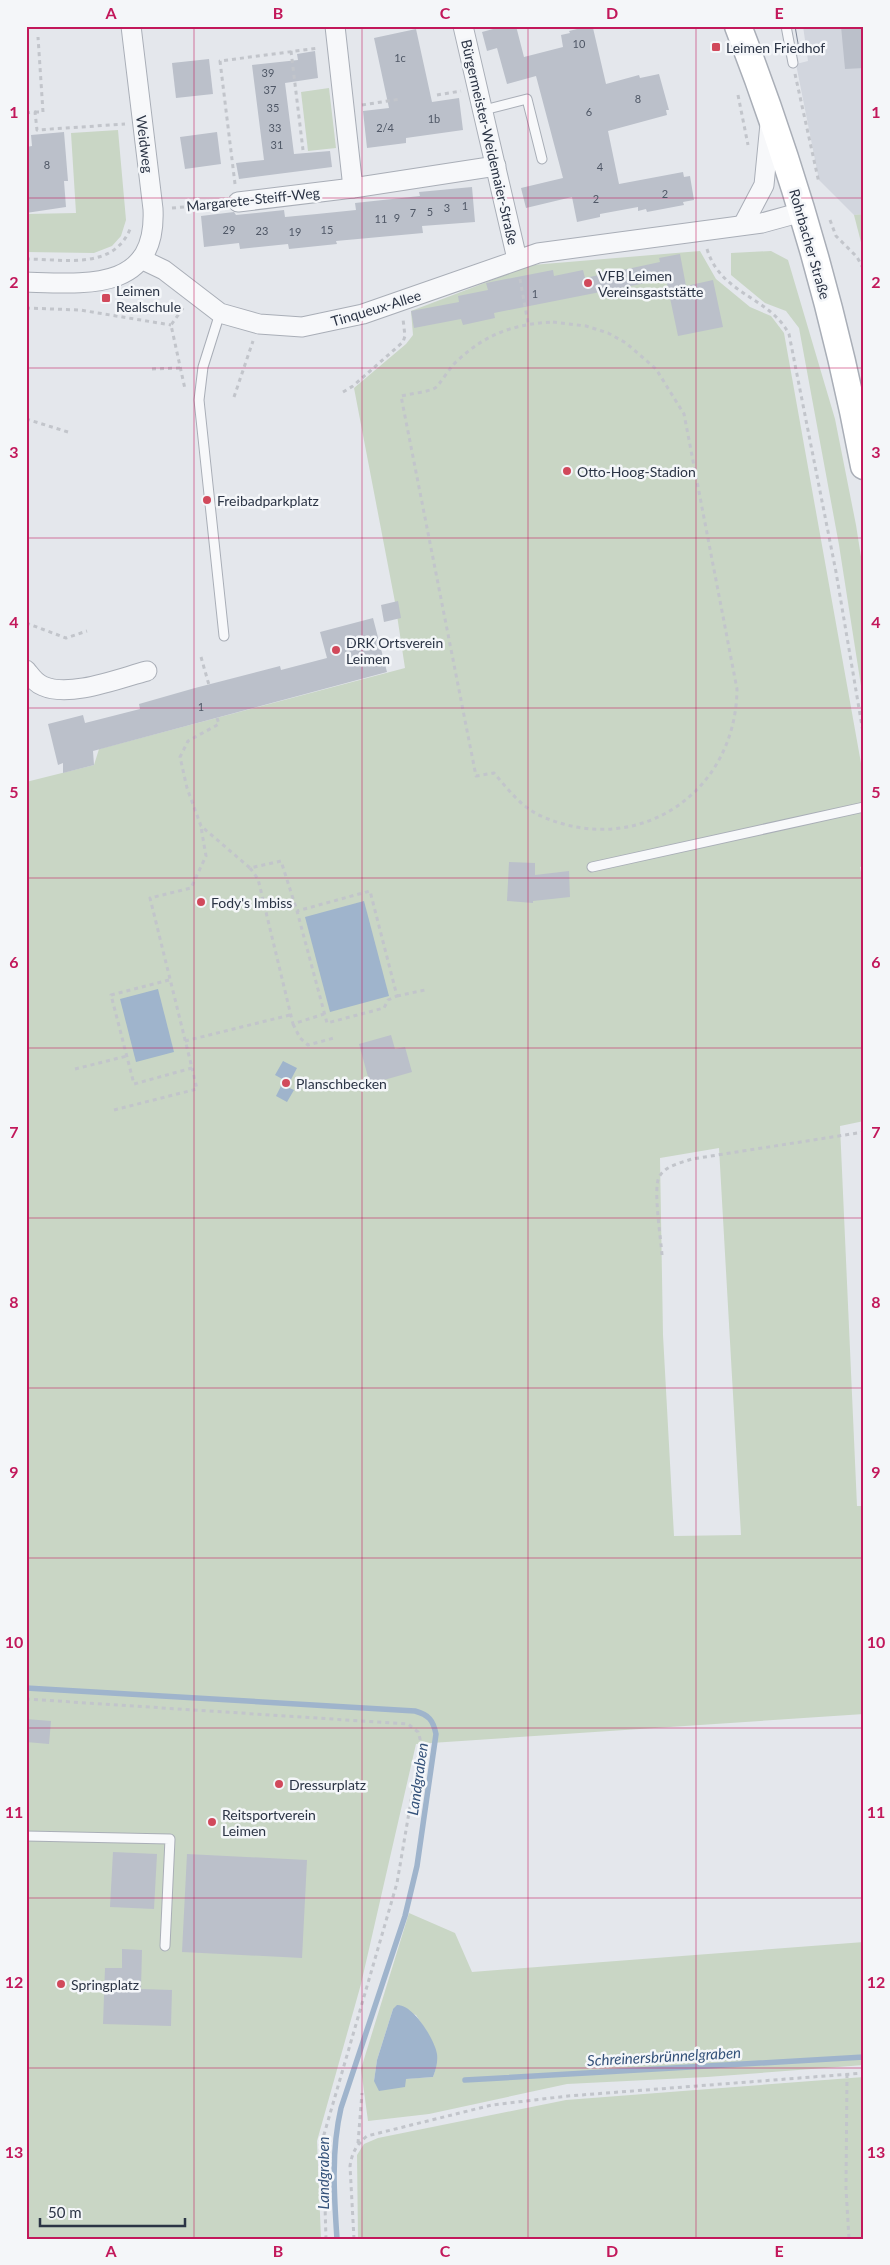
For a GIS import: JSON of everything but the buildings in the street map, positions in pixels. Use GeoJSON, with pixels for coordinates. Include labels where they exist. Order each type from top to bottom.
{"type":"FeatureCollection","features":[{"type":"Feature","properties":{"kind":"main road","name":"Rohrbacher Straße"},"geometry":{"type":"LineString","coordinates":[[738,26],[771,116],[802,212],[837,342],[864,466]]}},
{"type":"Feature","properties":{"kind":"street","name":"Weidweg"},"geometry":{"type":"LineString","coordinates":[[130,26],[154,225],[151,240],[141,259]]}},
{"type":"Feature","properties":{"kind":"street"},"geometry":{"type":"LineString","coordinates":[[335,26],[353,188]]}},
{"type":"Feature","properties":{"kind":"street","name":"Bürgermeister-Weidemaier-Straße"},"geometry":{"type":"LineString","coordinates":[[463,26],[484,110],[518,266]]}},
{"type":"Feature","properties":{"kind":"street"},"geometry":{"type":"LineString","coordinates":[[743,224],[764,185],[771,116]]}},
{"type":"Feature","properties":{"kind":"street","name":"Margarete-Steiff-Weg"},"geometry":{"type":"LineString","coordinates":[[238,202],[353,188],[496,166]]}},
{"type":"Feature","properties":{"kind":"street","name":"Tinqueux-Allee"},"geometry":{"type":"LineString","coordinates":[[141,259],[164,270],[220,313],[259,324],[302,327],[363,314],[518,266],[538,253],[704,229],[762,223],[802,212]]}},
{"type":"Feature","properties":{"kind":"street"},"geometry":{"type":"LineString","coordinates":[[26,282],[87,284],[102,282],[126,272],[141,259]]}},
{"type":"Feature","properties":{"kind":"street"},"geometry":{"type":"LineString","coordinates":[[26,670],[32,679],[43,686],[59,690],[73,689],[147,671]]}},
{"type":"Feature","properties":{"kind":"lane"},"geometry":{"type":"LineString","coordinates":[[786,26],[793,63]]}},
{"type":"Feature","properties":{"kind":"lane"},"geometry":{"type":"LineString","coordinates":[[484,110],[527,99],[542,159]]}},
{"type":"Feature","properties":{"kind":"lane"},"geometry":{"type":"LineString","coordinates":[[220,313],[203,367],[199,400],[224,636]]}},
{"type":"Feature","properties":{"kind":"lane"},"geometry":{"type":"LineString","coordinates":[[592,867],[864,807]]}},
{"type":"Feature","properties":{"kind":"lane"},"geometry":{"type":"LineString","coordinates":[[26,1836],[170,1839],[165,1946]]}},
{"type":"Feature","properties":{"kind":"path"},"geometry":{"type":"LineString","coordinates":[[26,113],[43,112],[38,38]]}},
{"type":"Feature","properties":{"kind":"path"},"geometry":{"type":"LineString","coordinates":[[238,202],[220,61],[337,46]]}},
{"type":"Feature","properties":{"kind":"path"},"geometry":{"type":"LineString","coordinates":[[291,51],[303,150]]}},
{"type":"Feature","properties":{"kind":"path"},"geometry":{"type":"LineString","coordinates":[[793,63],[819,186]]}},
{"type":"Feature","properties":{"kind":"path"},"geometry":{"type":"LineString","coordinates":[[344,108],[401,99]]}},
{"type":"Feature","properties":{"kind":"path"},"geometry":{"type":"LineString","coordinates":[[36,112],[37,130],[125,123],[126,133]]}},
{"type":"Feature","properties":{"kind":"path","name":"Margarete-Steiff-Weg"},"geometry":{"type":"LineString","coordinates":[[153,209],[238,202]]}},
{"type":"Feature","properties":{"kind":"path"},"geometry":{"type":"LineString","coordinates":[[26,258],[93,259],[106,256],[118,249],[132,224]]}},
{"type":"Feature","properties":{"kind":"path"},"geometry":{"type":"LineString","coordinates":[[704,229],[709,254],[718,274],[772,312],[789,334],[836,572],[864,738]]}},
{"type":"Feature","properties":{"kind":"path"},"geometry":{"type":"LineString","coordinates":[[836,236],[857,256],[864,270]]}},
{"type":"Feature","properties":{"kind":"path"},"geometry":{"type":"LineString","coordinates":[[518,266],[528,323]]}},
{"type":"Feature","properties":{"kind":"path"},"geometry":{"type":"LineString","coordinates":[[343,392],[353,386],[403,342],[405,336],[401,301]]}},
{"type":"Feature","properties":{"kind":"path"},"geometry":{"type":"LineString","coordinates":[[26,308],[80,310],[171,325],[185,391]]}},
{"type":"Feature","properties":{"kind":"path"},"geometry":{"type":"LineString","coordinates":[[553,322],[586,326],[608,333],[626,343],[656,369],[684,414],[737,688],[737,705],[730,737],[708,779],[682,804],[658,818],[631,827],[600,831],[572,827],[539,816],[516,798],[494,773],[476,776],[401,396],[435,388],[445,373],[470,350],[505,330],[528,323],[553,322]]}},
{"type":"Feature","properties":{"kind":"path"},"geometry":{"type":"LineString","coordinates":[[234,397],[259,324]]}},
{"type":"Feature","properties":{"kind":"path"},"geometry":{"type":"LineString","coordinates":[[152,369],[180,368]]}},
{"type":"Feature","properties":{"kind":"path"},"geometry":{"type":"LineString","coordinates":[[26,419],[68,432]]}},
{"type":"Feature","properties":{"kind":"path"},"geometry":{"type":"LineString","coordinates":[[26,624],[66,638],[87,631]]}},
{"type":"Feature","properties":{"kind":"path"},"geometry":{"type":"LineString","coordinates":[[201,656],[209,685]]}},
{"type":"Feature","properties":{"kind":"path"},"geometry":{"type":"LineString","coordinates":[[114,1110],[197,1089],[150,898],[191,888],[206,856],[201,826],[180,757],[188,741],[219,724],[218,718]]}},
{"type":"Feature","properties":{"kind":"path"},"geometry":{"type":"LineString","coordinates":[[201,826],[250,868],[258,880],[290,1015],[300,1038],[308,1045],[334,1038]]}},
{"type":"Feature","properties":{"kind":"path"},"geometry":{"type":"LineString","coordinates":[[250,868],[281,861],[298,912],[327,1023],[384,1008],[388,1000],[397,996],[425,990]]}},
{"type":"Feature","properties":{"kind":"path"},"geometry":{"type":"LineString","coordinates":[[298,912],[370,891],[397,996]]}},
{"type":"Feature","properties":{"kind":"path"},"geometry":{"type":"LineString","coordinates":[[169,980],[112,995],[134,1084],[192,1068]]}},
{"type":"Feature","properties":{"kind":"path"},"geometry":{"type":"LineString","coordinates":[[293,1024],[324,1014]]}},
{"type":"Feature","properties":{"kind":"path"},"geometry":{"type":"LineString","coordinates":[[184,1041],[290,1015]]}},
{"type":"Feature","properties":{"kind":"path"},"geometry":{"type":"LineString","coordinates":[[74,1069],[127,1056]]}},
{"type":"Feature","properties":{"kind":"path"},"geometry":{"type":"LineString","coordinates":[[662,1255],[657,1191],[658,1178],[665,1170],[692,1159],[864,1132]]}},
{"type":"Feature","properties":{"kind":"path"},"geometry":{"type":"LineString","coordinates":[[26,1699],[408,1724],[418,1732],[421,1742],[397,1883],[323,2138],[326,2239]]}},
{"type":"Feature","properties":{"kind":"path"},"geometry":{"type":"LineString","coordinates":[[354,2239],[350,2166],[352,2155],[358,2144],[366,2136],[492,2105],[568,2096],[864,2073]]}},
{"type":"Feature","properties":{"kind":"path"},"geometry":{"type":"LineString","coordinates":[[848,2074],[846,2189],[848,2239]]}},
{"type":"Feature","properties":{"kind":"path"},"geometry":{"type":"LineString","coordinates":[[358,2144],[362,2093]]}},
{"type":"Feature","properties":{"kind":"shaded area"},"geometry":{"type":"Polygon","coordinates":[[[803,26],[864,26],[864,214],[854,215],[819,180],[796,64],[808,61],[803,26]]]}},
{"type":"Feature","properties":{"kind":"green space"},"geometry":{"type":"Polygon","coordinates":[[[329,88],[336,148],[308,151],[301,92],[329,88]]]}},
{"type":"Feature","properties":{"kind":"green space"},"geometry":{"type":"Polygon","coordinates":[[[118,130],[126,220],[121,236],[112,246],[94,253],[26,252],[26,214],[76,213],[71,133],[118,130]]]}},
{"type":"Feature","properties":{"kind":"green space"},"geometry":{"type":"Polygon","coordinates":[[[864,214],[864,254],[854,215],[864,214]]]}},
{"type":"Feature","properties":{"kind":"green space"},"geometry":{"type":"Polygon","coordinates":[[[700,251],[716,279],[750,307],[771,316],[784,333],[864,780],[864,866],[860,867],[864,887],[864,1121],[840,1126],[857,1506],[864,1506],[864,1714],[416,1744],[361,1984],[317,2141],[321,2239],[26,2239],[26,782],[94,765],[99,749],[405,668],[395,602],[354,388],[406,344],[413,335],[411,311],[532,265],[700,251]],[[719,1148],[660,1158],[663,1335],[674,1536],[741,1535],[719,1148]]]}},
{"type":"Feature","properties":{"kind":"green space"},"geometry":{"type":"Polygon","coordinates":[[[771,251],[788,260],[835,419],[864,576],[864,705],[839,545],[799,328],[786,311],[765,303],[731,275],[731,253],[771,251]]]}},
{"type":"Feature","properties":{"kind":"green space"},"geometry":{"type":"Polygon","coordinates":[[[409,1913],[455,1933],[472,1972],[864,1942],[864,2065],[707,2077],[567,2084],[429,2114],[368,2121],[361,2069],[409,1913]],[[393,2009],[377,2060],[374,2081],[433,2077],[436,2068],[435,2051],[430,2037],[416,2015],[393,2009]]]}},
{"type":"Feature","properties":{"kind":"green space"},"geometry":{"type":"Polygon","coordinates":[[[864,2077],[864,2239],[358,2239],[357,2155],[364,2144],[378,2138],[566,2100],[864,2077]]]}},
{"type":"Feature","properties":{"kind":"water"},"geometry":{"type":"Polygon","coordinates":[[[364,901],[389,996],[330,1012],[305,917],[364,901]]]}},
{"type":"Feature","properties":{"kind":"water"},"geometry":{"type":"Polygon","coordinates":[[[158,989],[174,1052],[136,1062],[120,999],[158,989]]]}},
{"type":"Feature","properties":{"kind":"water","name":"Planschbecken"},"geometry":{"type":"Polygon","coordinates":[[[283,1061],[297,1068],[287,1087],[294,1090],[287,1102],[276,1096],[284,1080],[275,1075],[283,1061]]]}},
{"type":"Feature","properties":{"kind":"water"},"geometry":{"type":"Polygon","coordinates":[[[397,2005],[410,2010],[428,2032],[437,2054],[436,2066],[433,2077],[406,2079],[405,2087],[379,2091],[374,2081],[377,2060],[393,2009],[397,2005]]]}},
{"type":"Feature","properties":{"kind":"waterway","name":"Landgraben"},"geometry":{"type":"LineString","coordinates":[[26,1688],[415,1711],[424,1714],[432,1722],[436,1734],[417,1866],[405,1916],[341,2108],[338,2124],[334,2173],[337,2239]]}},
{"type":"Feature","properties":{"kind":"waterway","name":"Schreinersbrünnelgraben"},"geometry":{"type":"LineString","coordinates":[[465,2080],[864,2057]]}},
{"type":"Feature","properties":{"kind":"tram line"},"geometry":{"type":"LineString","coordinates":[[795,26],[800,55]]}},
{"type":"Feature","properties":{"kind":"place","name":"Leimen Friedhof"},"geometry":{"type":"Point","coordinates":[716,47]}},
{"type":"Feature","properties":{"kind":"place","name":"VFB Leimen Vereinsgaststätte"},"geometry":{"type":"Point","coordinates":[588,283]}},
{"type":"Feature","properties":{"kind":"place","name":"Leimen Realschule"},"geometry":{"type":"Point","coordinates":[106,298]}},
{"type":"Feature","properties":{"kind":"place","name":"Otto-Hoog-Stadion"},"geometry":{"type":"Point","coordinates":[567,471]}},
{"type":"Feature","properties":{"kind":"place","name":"Freibadparkplatz"},"geometry":{"type":"Point","coordinates":[207,500]}},
{"type":"Feature","properties":{"kind":"place","name":"DRK Ortsverein Leimen"},"geometry":{"type":"Point","coordinates":[336,650]}},
{"type":"Feature","properties":{"kind":"place","name":"Fody's Imbiss"},"geometry":{"type":"Point","coordinates":[201,902]}},
{"type":"Feature","properties":{"kind":"place","name":"Planschbecken"},"geometry":{"type":"Point","coordinates":[286,1083]}},
{"type":"Feature","properties":{"kind":"place","name":"Dressurplatz"},"geometry":{"type":"Point","coordinates":[279,1784]}},
{"type":"Feature","properties":{"kind":"place","name":"Reitsportverein Leimen"},"geometry":{"type":"Point","coordinates":[212,1822]}},
{"type":"Feature","properties":{"kind":"place","name":"Springplatz"},"geometry":{"type":"Point","coordinates":[61,1984]}}]}
